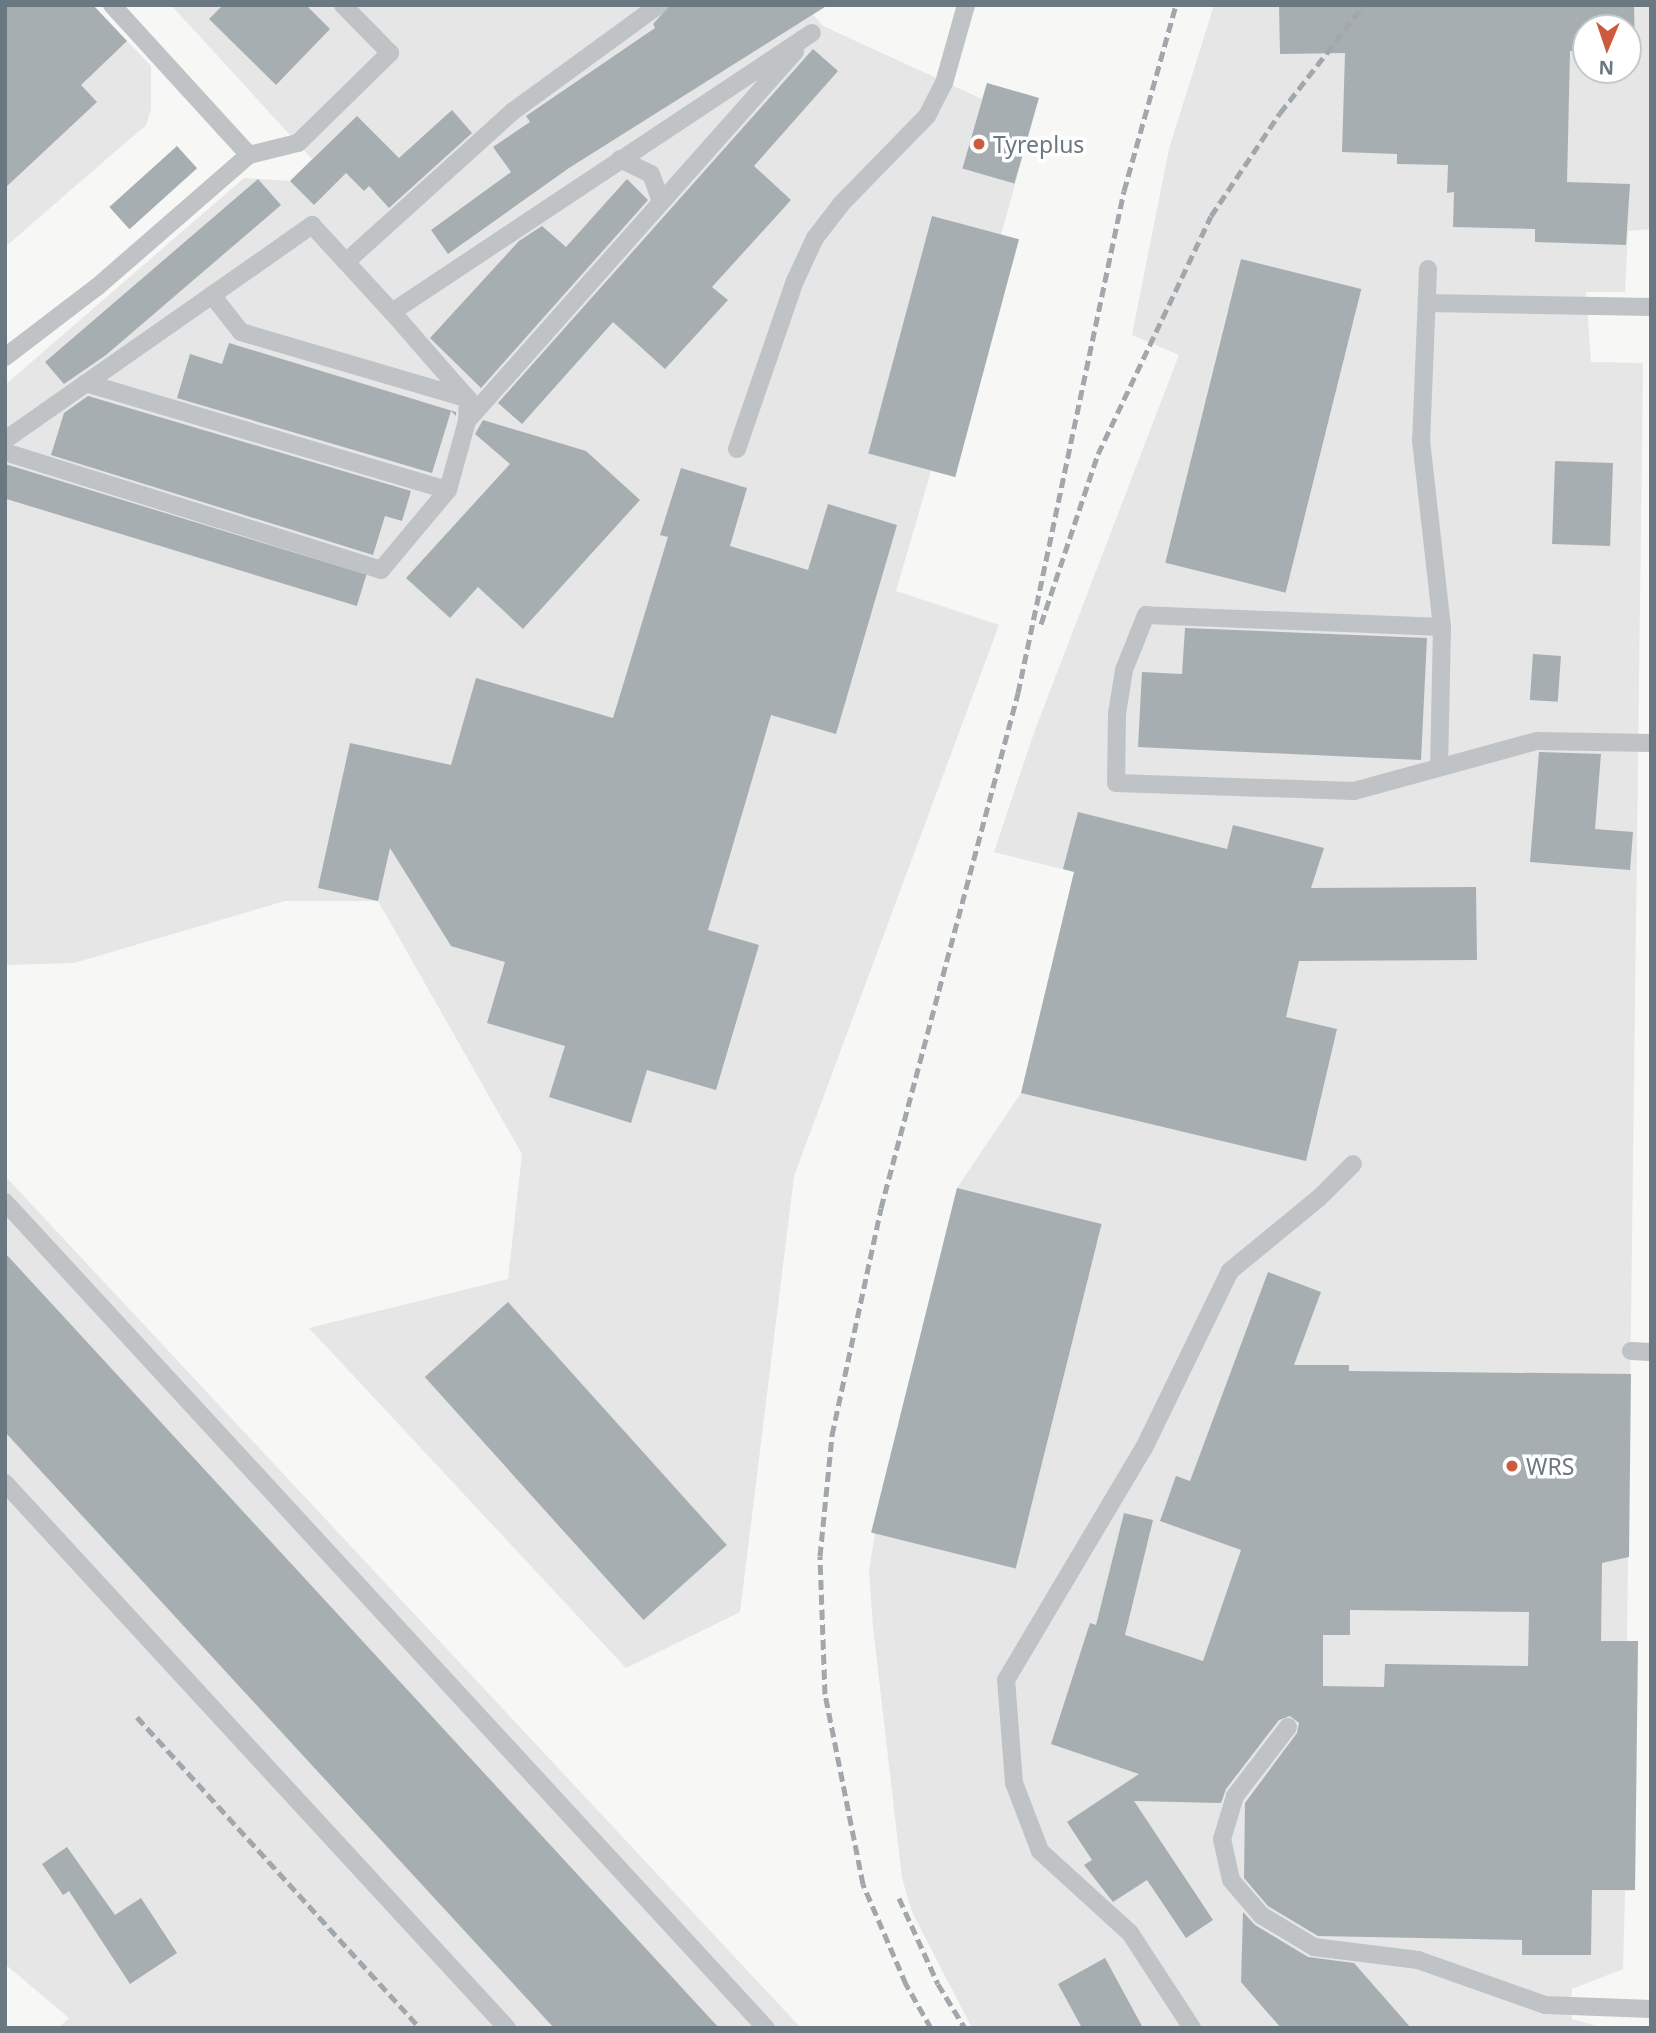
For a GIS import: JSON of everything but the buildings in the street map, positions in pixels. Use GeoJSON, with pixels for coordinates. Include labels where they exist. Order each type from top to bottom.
{"type":"FeatureCollection","features":[{"type":"Feature","properties":{"kind":"lane"},"geometry":{"type":"LineString","coordinates":[[112,5],[249,155]]}},
{"type":"Feature","properties":{"kind":"lane"},"geometry":{"type":"LineString","coordinates":[[5,357],[97,287],[249,155],[298,143],[390,53],[343,5]]}},
{"type":"Feature","properties":{"kind":"lane"},"geometry":{"type":"LineString","coordinates":[[346,262],[512,112],[659,5]]}},
{"type":"Feature","properties":{"kind":"lane"},"geometry":{"type":"LineString","coordinates":[[737,449],[794,281],[816,238],[842,203],[927,116],[944,83],[966,5]]}},
{"type":"Feature","properties":{"kind":"lane"},"geometry":{"type":"LineString","coordinates":[[391,312],[811,33],[467,421]]}},
{"type":"Feature","properties":{"kind":"lane"},"geometry":{"type":"LineString","coordinates":[[620,159],[650,174],[661,201]]}},
{"type":"Feature","properties":{"kind":"lane"},"geometry":{"type":"LineString","coordinates":[[5,440],[312,225],[468,399],[467,421],[447,490],[381,570],[5,452]]}},
{"type":"Feature","properties":{"kind":"lane"},"geometry":{"type":"LineString","coordinates":[[1428,269],[1421,440],[1442,626],[1439,765]]}},
{"type":"Feature","properties":{"kind":"lane"},"geometry":{"type":"LineString","coordinates":[[212,295],[241,332],[468,399]]}},
{"type":"Feature","properties":{"kind":"lane"},"geometry":{"type":"LineString","coordinates":[[1427,303],[1651,307]]}},
{"type":"Feature","properties":{"kind":"lane"},"geometry":{"type":"LineString","coordinates":[[86,383],[447,490]]}},
{"type":"Feature","properties":{"kind":"lane"},"geometry":{"type":"LineString","coordinates":[[1442,626],[1146,615],[1124,670],[1116,714],[1116,783],[1354,791],[1439,765],[1537,741],[1651,743]]}},
{"type":"Feature","properties":{"kind":"lane"},"geometry":{"type":"LineString","coordinates":[[1192,2028],[1130,1933],[1040,1851],[1014,1783],[1006,1680],[1144,1448],[1230,1270],[1319,1198],[1353,1164]]}},
{"type":"Feature","properties":{"kind":"lane"},"geometry":{"type":"LineString","coordinates":[[5,1202],[765,2028]]}},
{"type":"Feature","properties":{"kind":"lane"},"geometry":{"type":"LineString","coordinates":[[1631,1351],[1651,1352]]}},
{"type":"Feature","properties":{"kind":"lane"},"geometry":{"type":"LineString","coordinates":[[5,1483],[507,2028]]}},
{"type":"Feature","properties":{"kind":"lane"},"geometry":{"type":"LineString","coordinates":[[1288,1727],[1235,1796],[1222,1839],[1223,1861],[1231,1880],[1261,1915],[1314,1947],[1418,1960],[1545,2005],[1651,2009]]}},
{"type":"Feature","properties":{"kind":"shaded area"},"geometry":{"type":"Polygon","coordinates":[[[5,5],[93,5],[151,66],[151,109],[146,125],[5,247],[5,5]]]}},
{"type":"Feature","properties":{"kind":"shaded area"},"geometry":{"type":"Polygon","coordinates":[[[171,5],[805,5],[823,26],[982,99],[987,83],[1039,98],[1001,235],[1019,240],[954,477],[931,471],[896,591],[999,625],[794,1176],[740,1612],[626,1668],[309,1328],[508,1279],[522,1154],[378,901],[285,901],[74,963],[5,965],[5,385],[244,178],[290,181],[312,159],[171,5]]]}},
{"type":"Feature","properties":{"kind":"shaded area"},"geometry":{"type":"Polygon","coordinates":[[[1214,5],[1651,5],[1651,229],[1628,231],[1625,292],[1586,292],[1591,362],[1643,363],[1627,1641],[1638,1641],[1635,1890],[1625,1891],[1623,1969],[1572,1989],[1571,2007],[1572,2019],[1604,2028],[972,2028],[912,1912],[902,1878],[869,1571],[875,1533],[957,1188],[1021,1093],[1074,872],[994,852],[1035,730],[1179,355],[1132,335],[1169,149],[1214,5]]]}},
{"type":"Feature","properties":{"kind":"shaded area"},"geometry":{"type":"Polygon","coordinates":[[[5,1176],[801,2028],[58,2028],[69,2018],[5,1964],[5,1176]]]}},
{"type":"Feature","properties":{"kind":"railway"},"geometry":{"type":"LineString","coordinates":[[931,2028],[906,1984],[863,1884],[825,1694],[820,1556],[832,1435],[881,1208],[1018,693],[1124,191],[1176,5]]}},
{"type":"Feature","properties":{"kind":"railway"},"geometry":{"type":"LineString","coordinates":[[1041,624],[1098,454],[1211,216],[1280,113],[1364,5]]}},
{"type":"Feature","properties":{"kind":"railway"},"geometry":{"type":"LineString","coordinates":[[137,1717],[420,2028]]}},
{"type":"Feature","properties":{"kind":"railway"},"geometry":{"type":"LineString","coordinates":[[899,1898],[938,1984],[965,2028]]}},
{"type":"Feature","properties":{"kind":"place","name":"Tyreplus"},"geometry":{"type":"Point","coordinates":[979,144]}},
{"type":"Feature","properties":{"kind":"place","name":"WRS"},"geometry":{"type":"Point","coordinates":[1512,1466]}}]}
